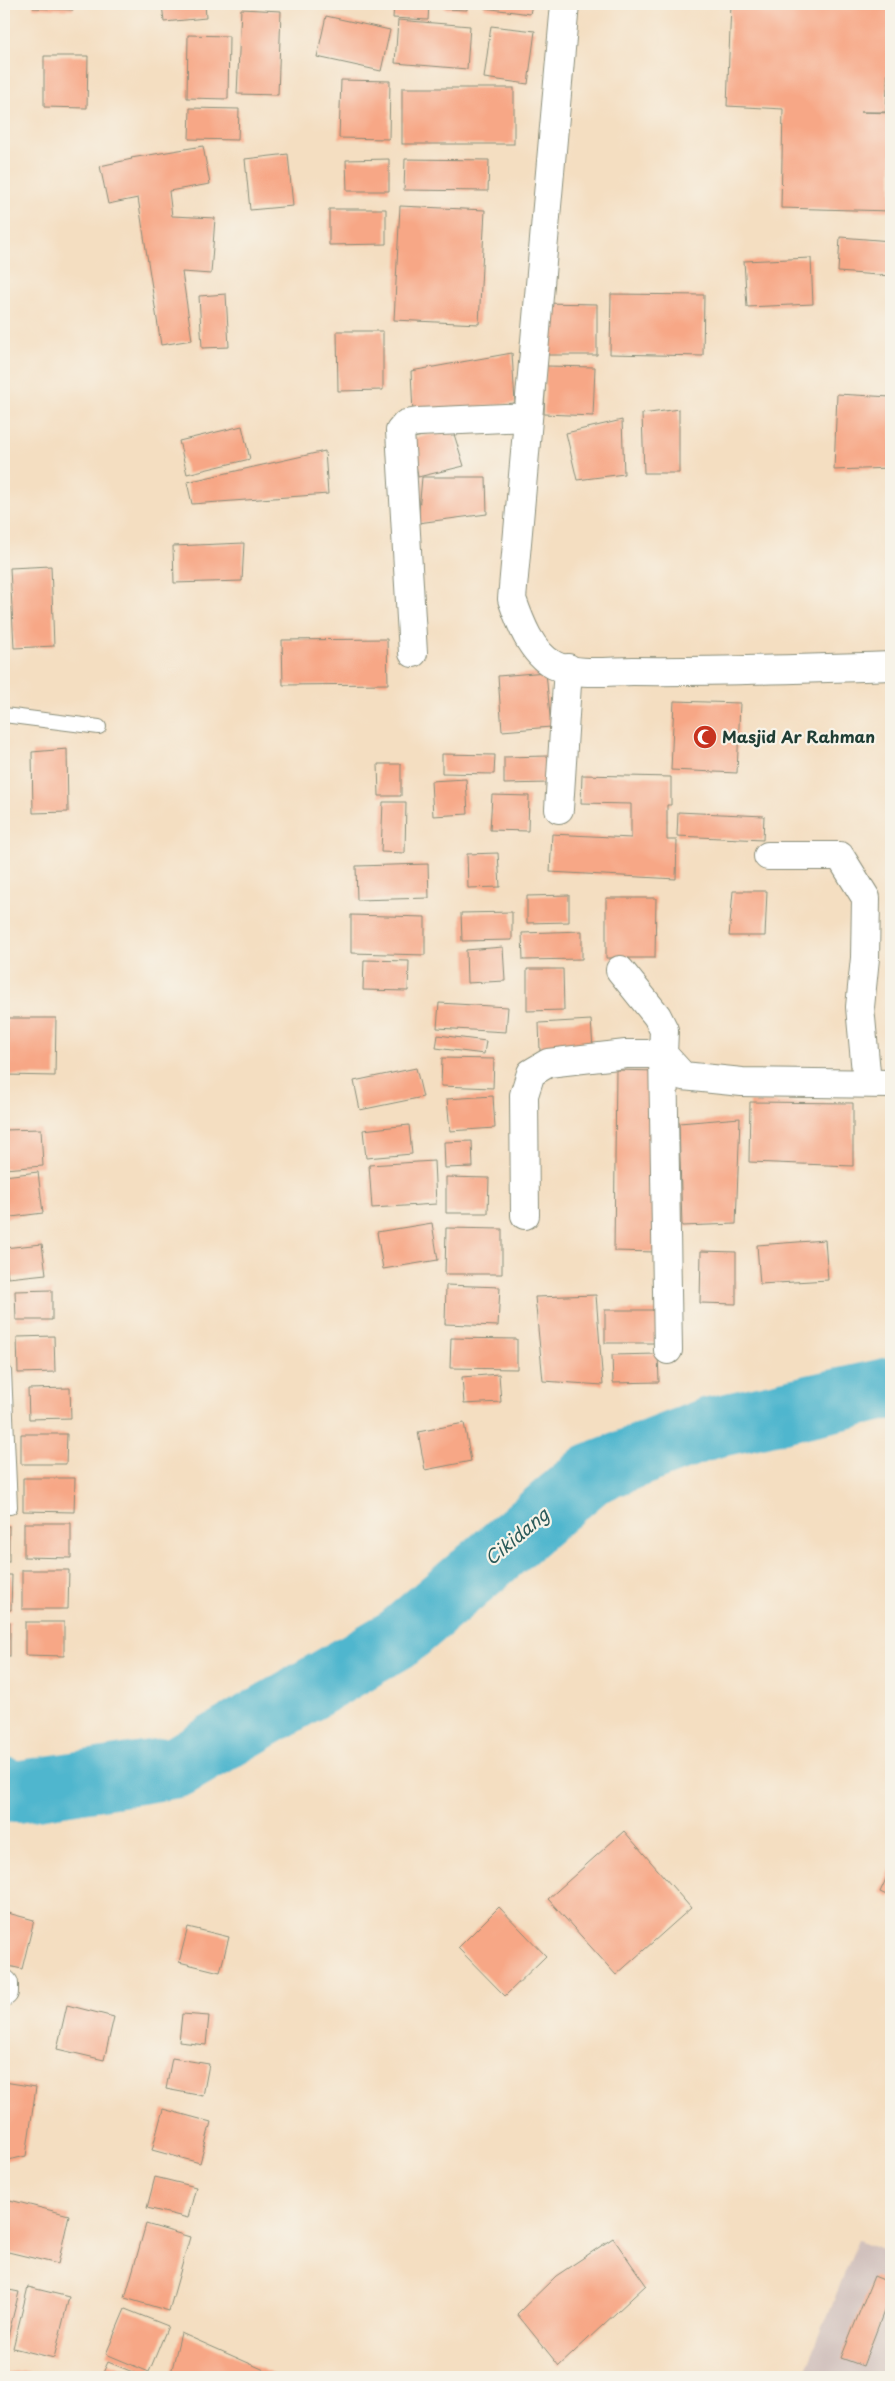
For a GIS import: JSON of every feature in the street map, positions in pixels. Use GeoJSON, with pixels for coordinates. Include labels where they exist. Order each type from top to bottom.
{"type":"FeatureCollection","features":[{"type":"Feature","properties":{"kind":"street"},"geometry":{"type":"LineString","coordinates":[[565,4],[512,599],[520,620],[537,650],[555,665],[578,671],[688,672],[891,666]]}},
{"type":"Feature","properties":{"kind":"street"},"geometry":{"type":"LineString","coordinates":[[413,653],[400,431],[406,424],[418,422],[528,416]]}},
{"type":"Feature","properties":{"kind":"street"},"geometry":{"type":"LineString","coordinates":[[559,809],[568,668]]}},
{"type":"Feature","properties":{"kind":"street"},"geometry":{"type":"LineString","coordinates":[[525,1215],[524,1095],[531,1073],[548,1063],[626,1054],[663,1054],[683,1076],[742,1082],[879,1084],[860,1007],[865,958],[866,898],[840,856],[768,856]]}},
{"type":"Feature","properties":{"kind":"street"},"geometry":{"type":"LineString","coordinates":[[620,970],[657,1016],[664,1030],[668,1350]]}},
{"type":"Feature","properties":{"kind":"street"},"geometry":{"type":"LineString","coordinates":[[4,1984],[4,1992]]}},
{"type":"Feature","properties":{"kind":"lane"},"geometry":{"type":"LineString","coordinates":[[4,715],[98,727]]}},
{"type":"Feature","properties":{"kind":"lane"},"geometry":{"type":"LineString","coordinates":[[4,1371],[10,1507]]}},
{"type":"Feature","properties":{"kind":"shaded area"},"geometry":{"type":"Polygon","coordinates":[[[858,2240],[891,2254],[891,2283],[874,2276],[842,2357],[863,2366],[891,2293],[891,2377],[803,2377],[858,2240]]]}},
{"type":"Feature","properties":{"kind":"building"},"geometry":{"type":"Polygon","coordinates":[[[33,4],[74,4],[73,10],[33,8],[33,4]]]}},
{"type":"Feature","properties":{"kind":"building"},"geometry":{"type":"Polygon","coordinates":[[[162,4],[205,4],[206,18],[164,22],[162,4]]]}},
{"type":"Feature","properties":{"kind":"building"},"geometry":{"type":"Polygon","coordinates":[[[394,4],[429,4],[428,20],[393,18],[394,4]]]}},
{"type":"Feature","properties":{"kind":"building"},"geometry":{"type":"Polygon","coordinates":[[[444,4],[467,4],[467,10],[444,9],[444,4]]]}},
{"type":"Feature","properties":{"kind":"building"},"geometry":{"type":"Polygon","coordinates":[[[485,4],[532,4],[530,14],[484,8],[485,4]]]}},
{"type":"Feature","properties":{"kind":"building"},"geometry":{"type":"Polygon","coordinates":[[[731,4],[890,4],[886,112],[860,112],[891,113],[891,211],[781,208],[783,109],[727,106],[731,4]]]}},
{"type":"Feature","properties":{"kind":"building"},"geometry":{"type":"Polygon","coordinates":[[[241,9],[281,11],[278,95],[237,94],[241,9]]]}},
{"type":"Feature","properties":{"kind":"building"},"geometry":{"type":"Polygon","coordinates":[[[326,16],[390,30],[381,71],[317,57],[326,16]]]}},
{"type":"Feature","properties":{"kind":"building"},"geometry":{"type":"Polygon","coordinates":[[[398,20],[470,26],[467,69],[395,63],[398,20]]]}},
{"type":"Feature","properties":{"kind":"building"},"geometry":{"type":"Polygon","coordinates":[[[491,26],[535,31],[528,84],[484,78],[491,26]]]}},
{"type":"Feature","properties":{"kind":"building"},"geometry":{"type":"Polygon","coordinates":[[[188,35],[229,36],[228,99],[187,98],[188,35]]]}},
{"type":"Feature","properties":{"kind":"building"},"geometry":{"type":"Polygon","coordinates":[[[44,56],[88,56],[87,108],[44,107],[44,56]]]}},
{"type":"Feature","properties":{"kind":"building"},"geometry":{"type":"Polygon","coordinates":[[[341,80],[390,81],[389,139],[339,138],[341,80]]]}},
{"type":"Feature","properties":{"kind":"building"},"geometry":{"type":"Polygon","coordinates":[[[402,88],[514,88],[514,144],[402,144],[402,88]]]}},
{"type":"Feature","properties":{"kind":"building"},"geometry":{"type":"Polygon","coordinates":[[[190,108],[239,109],[238,140],[189,139],[190,108]]]}},
{"type":"Feature","properties":{"kind":"building"},"geometry":{"type":"Polygon","coordinates":[[[203,146],[210,184],[169,191],[172,216],[215,218],[211,274],[182,272],[192,340],[161,345],[138,198],[108,204],[100,166],[131,158],[203,146]]]}},
{"type":"Feature","properties":{"kind":"building"},"geometry":{"type":"Polygon","coordinates":[[[288,154],[293,206],[250,210],[245,159],[288,154]]]}},
{"type":"Feature","properties":{"kind":"building"},"geometry":{"type":"Polygon","coordinates":[[[389,159],[389,191],[347,191],[346,160],[389,159]]]}},
{"type":"Feature","properties":{"kind":"building"},"geometry":{"type":"Polygon","coordinates":[[[405,159],[489,160],[488,191],[404,190],[405,159]]]}},
{"type":"Feature","properties":{"kind":"building"},"geometry":{"type":"Polygon","coordinates":[[[400,206],[485,210],[479,324],[394,320],[400,206]]]}},
{"type":"Feature","properties":{"kind":"building"},"geometry":{"type":"Polygon","coordinates":[[[329,209],[386,209],[386,244],[329,245],[329,209]]]}},
{"type":"Feature","properties":{"kind":"building"},"geometry":{"type":"Polygon","coordinates":[[[840,237],[891,241],[891,276],[838,272],[840,237]]]}},
{"type":"Feature","properties":{"kind":"building"},"geometry":{"type":"Polygon","coordinates":[[[811,258],[813,304],[747,307],[744,261],[811,258]]]}},
{"type":"Feature","properties":{"kind":"building"},"geometry":{"type":"Polygon","coordinates":[[[226,294],[229,347],[202,348],[199,296],[226,294]]]}},
{"type":"Feature","properties":{"kind":"building"},"geometry":{"type":"Polygon","coordinates":[[[611,294],[704,295],[703,356],[610,354],[611,294]]]}},
{"type":"Feature","properties":{"kind":"building"},"geometry":{"type":"Polygon","coordinates":[[[541,303],[597,304],[597,355],[541,355],[541,303]]]}},
{"type":"Feature","properties":{"kind":"building"},"geometry":{"type":"Polygon","coordinates":[[[337,331],[383,331],[383,390],[338,391],[337,331]]]}},
{"type":"Feature","properties":{"kind":"building"},"geometry":{"type":"Polygon","coordinates":[[[512,353],[515,403],[413,414],[411,371],[512,353]]]}},
{"type":"Feature","properties":{"kind":"building"},"geometry":{"type":"Polygon","coordinates":[[[546,366],[595,367],[593,416],[544,414],[546,366]]]}},
{"type":"Feature","properties":{"kind":"building"},"geometry":{"type":"Polygon","coordinates":[[[837,394],[891,397],[891,468],[834,470],[837,394]]]}},
{"type":"Feature","properties":{"kind":"building"},"geometry":{"type":"Polygon","coordinates":[[[679,409],[679,473],[644,473],[642,414],[679,409]]]}},
{"type":"Feature","properties":{"kind":"building"},"geometry":{"type":"Polygon","coordinates":[[[622,420],[624,474],[577,480],[566,433],[622,420]]]}},
{"type":"Feature","properties":{"kind":"building"},"geometry":{"type":"Polygon","coordinates":[[[242,426],[250,459],[187,474],[179,441],[242,426]]]}},
{"type":"Feature","properties":{"kind":"building"},"geometry":{"type":"Polygon","coordinates":[[[453,431],[464,466],[418,477],[412,438],[453,431]]]}},
{"type":"Feature","properties":{"kind":"building"},"geometry":{"type":"Polygon","coordinates":[[[325,451],[328,494],[192,504],[187,482],[325,451]]]}},
{"type":"Feature","properties":{"kind":"building"},"geometry":{"type":"Polygon","coordinates":[[[422,477],[486,477],[487,514],[418,523],[422,477]]]}},
{"type":"Feature","properties":{"kind":"building"},"geometry":{"type":"Polygon","coordinates":[[[244,543],[242,581],[174,583],[173,546],[244,543]]]}},
{"type":"Feature","properties":{"kind":"building"},"geometry":{"type":"Polygon","coordinates":[[[51,566],[54,646],[14,648],[10,568],[51,566]]]}},
{"type":"Feature","properties":{"kind":"building"},"geometry":{"type":"Polygon","coordinates":[[[387,639],[388,684],[283,685],[282,640],[387,639]]]}},
{"type":"Feature","properties":{"kind":"building"},"geometry":{"type":"Polygon","coordinates":[[[546,672],[551,727],[502,731],[498,676],[546,672]]]}},
{"type":"Feature","properties":{"kind":"building","name":"Masjid Ar Rahman"},"geometry":{"type":"Polygon","coordinates":[[[674,701],[740,703],[737,773],[671,770],[674,701]]]}},
{"type":"Feature","properties":{"kind":"building"},"geometry":{"type":"Polygon","coordinates":[[[67,749],[68,812],[33,813],[32,752],[67,749]]]}},
{"type":"Feature","properties":{"kind":"building"},"geometry":{"type":"Polygon","coordinates":[[[442,754],[495,755],[494,774],[442,773],[442,754]]]}},
{"type":"Feature","properties":{"kind":"building"},"geometry":{"type":"Polygon","coordinates":[[[548,756],[549,783],[504,784],[504,757],[548,756]]]}},
{"type":"Feature","properties":{"kind":"building"},"geometry":{"type":"Polygon","coordinates":[[[378,764],[401,764],[401,796],[379,796],[378,764]]]}},
{"type":"Feature","properties":{"kind":"building"},"geometry":{"type":"Polygon","coordinates":[[[582,775],[671,777],[671,805],[667,805],[667,840],[677,840],[676,879],[550,872],[552,834],[631,838],[631,804],[581,803],[582,775]]]}},
{"type":"Feature","properties":{"kind":"building"},"geometry":{"type":"Polygon","coordinates":[[[466,779],[468,814],[433,816],[431,781],[466,779]]]}},
{"type":"Feature","properties":{"kind":"building"},"geometry":{"type":"Polygon","coordinates":[[[492,795],[529,796],[528,831],[490,830],[492,795]]]}},
{"type":"Feature","properties":{"kind":"building"},"geometry":{"type":"Polygon","coordinates":[[[383,802],[406,802],[405,853],[381,852],[383,802]]]}},
{"type":"Feature","properties":{"kind":"building"},"geometry":{"type":"Polygon","coordinates":[[[678,812],[764,816],[763,840],[677,836],[678,812]]]}},
{"type":"Feature","properties":{"kind":"building"},"geometry":{"type":"Polygon","coordinates":[[[498,853],[500,887],[468,888],[467,854],[498,853]]]}},
{"type":"Feature","properties":{"kind":"building"},"geometry":{"type":"Polygon","coordinates":[[[428,864],[429,898],[357,900],[356,866],[428,864]]]}},
{"type":"Feature","properties":{"kind":"building"},"geometry":{"type":"Polygon","coordinates":[[[733,891],[767,891],[765,936],[729,936],[733,891]]]}},
{"type":"Feature","properties":{"kind":"building"},"geometry":{"type":"Polygon","coordinates":[[[569,895],[569,922],[527,923],[527,896],[569,895]]]}},
{"type":"Feature","properties":{"kind":"building"},"geometry":{"type":"Polygon","coordinates":[[[606,898],[656,898],[655,958],[606,958],[606,898]]]}},
{"type":"Feature","properties":{"kind":"building"},"geometry":{"type":"Polygon","coordinates":[[[512,912],[512,940],[462,941],[461,913],[512,912]]]}},
{"type":"Feature","properties":{"kind":"building"},"geometry":{"type":"Polygon","coordinates":[[[351,915],[425,917],[425,955],[351,953],[351,915]]]}},
{"type":"Feature","properties":{"kind":"building"},"geometry":{"type":"Polygon","coordinates":[[[582,931],[582,959],[523,960],[522,933],[582,931]]]}},
{"type":"Feature","properties":{"kind":"building"},"geometry":{"type":"Polygon","coordinates":[[[503,947],[505,981],[467,983],[466,950],[503,947]]]}},
{"type":"Feature","properties":{"kind":"building"},"geometry":{"type":"Polygon","coordinates":[[[364,960],[409,961],[408,991],[363,990],[364,960]]]}},
{"type":"Feature","properties":{"kind":"building"},"geometry":{"type":"Polygon","coordinates":[[[527,969],[563,969],[564,1010],[527,1011],[527,969]]]}},
{"type":"Feature","properties":{"kind":"building"},"geometry":{"type":"Polygon","coordinates":[[[439,1003],[508,1007],[506,1032],[437,1028],[439,1003]]]}},
{"type":"Feature","properties":{"kind":"building"},"geometry":{"type":"Polygon","coordinates":[[[7,1018],[56,1018],[55,1076],[6,1075],[7,1018]]]}},
{"type":"Feature","properties":{"kind":"building"},"geometry":{"type":"Polygon","coordinates":[[[591,1020],[593,1049],[540,1051],[539,1023],[591,1020]]]}},
{"type":"Feature","properties":{"kind":"building"},"geometry":{"type":"Polygon","coordinates":[[[438,1035],[486,1041],[484,1054],[436,1048],[438,1035]]]}},
{"type":"Feature","properties":{"kind":"building"},"geometry":{"type":"Polygon","coordinates":[[[442,1058],[494,1059],[493,1088],[441,1086],[442,1058]]]}},
{"type":"Feature","properties":{"kind":"building"},"geometry":{"type":"Polygon","coordinates":[[[416,1068],[423,1097],[360,1110],[354,1081],[416,1068]]]}},
{"type":"Feature","properties":{"kind":"building"},"geometry":{"type":"Polygon","coordinates":[[[616,1070],[657,1071],[656,1252],[614,1251],[616,1070]]]}},
{"type":"Feature","properties":{"kind":"building"},"geometry":{"type":"Polygon","coordinates":[[[493,1096],[495,1128],[450,1131],[447,1099],[493,1096]]]}},
{"type":"Feature","properties":{"kind":"building"},"geometry":{"type":"Polygon","coordinates":[[[750,1102],[853,1103],[853,1166],[749,1162],[750,1102]]]}},
{"type":"Feature","properties":{"kind":"building"},"geometry":{"type":"Polygon","coordinates":[[[740,1118],[736,1224],[682,1226],[679,1123],[740,1118]]]}},
{"type":"Feature","properties":{"kind":"building"},"geometry":{"type":"Polygon","coordinates":[[[409,1125],[412,1154],[366,1158],[363,1130],[409,1125]]]}},
{"type":"Feature","properties":{"kind":"building"},"geometry":{"type":"Polygon","coordinates":[[[41,1129],[43,1166],[4,1169],[4,1130],[41,1129]]]}},
{"type":"Feature","properties":{"kind":"building"},"geometry":{"type":"Polygon","coordinates":[[[472,1141],[473,1167],[445,1168],[444,1142],[472,1141]]]}},
{"type":"Feature","properties":{"kind":"building"},"geometry":{"type":"Polygon","coordinates":[[[434,1161],[436,1204],[372,1208],[369,1165],[434,1161]]]}},
{"type":"Feature","properties":{"kind":"building"},"geometry":{"type":"Polygon","coordinates":[[[38,1172],[43,1213],[4,1218],[4,1176],[38,1172]]]}},
{"type":"Feature","properties":{"kind":"building"},"geometry":{"type":"Polygon","coordinates":[[[446,1177],[489,1178],[488,1213],[446,1213],[446,1177]]]}},
{"type":"Feature","properties":{"kind":"building"},"geometry":{"type":"Polygon","coordinates":[[[432,1223],[438,1260],[383,1269],[377,1232],[432,1223]]]}},
{"type":"Feature","properties":{"kind":"building"},"geometry":{"type":"Polygon","coordinates":[[[446,1228],[502,1229],[502,1274],[445,1274],[446,1228]]]}},
{"type":"Feature","properties":{"kind":"building"},"geometry":{"type":"Polygon","coordinates":[[[825,1240],[828,1280],[760,1284],[757,1245],[825,1240]]]}},
{"type":"Feature","properties":{"kind":"building"},"geometry":{"type":"Polygon","coordinates":[[[42,1244],[46,1274],[8,1278],[4,1248],[42,1244]]]}},
{"type":"Feature","properties":{"kind":"building"},"geometry":{"type":"Polygon","coordinates":[[[701,1251],[736,1252],[736,1304],[700,1303],[701,1251]]]}},
{"type":"Feature","properties":{"kind":"building"},"geometry":{"type":"Polygon","coordinates":[[[446,1285],[500,1287],[498,1326],[445,1324],[446,1285]]]}},
{"type":"Feature","properties":{"kind":"building"},"geometry":{"type":"Polygon","coordinates":[[[52,1290],[52,1320],[16,1320],[15,1291],[52,1290]]]}},
{"type":"Feature","properties":{"kind":"building"},"geometry":{"type":"Polygon","coordinates":[[[596,1295],[603,1385],[543,1381],[535,1297],[596,1295]]]}},
{"type":"Feature","properties":{"kind":"building"},"geometry":{"type":"Polygon","coordinates":[[[605,1310],[660,1310],[660,1343],[605,1343],[605,1310]]]}},
{"type":"Feature","properties":{"kind":"building"},"geometry":{"type":"Polygon","coordinates":[[[54,1336],[55,1372],[18,1373],[17,1337],[54,1336]]]}},
{"type":"Feature","properties":{"kind":"building"},"geometry":{"type":"Polygon","coordinates":[[[451,1338],[517,1339],[517,1369],[450,1368],[451,1338]]]}},
{"type":"Feature","properties":{"kind":"building"},"geometry":{"type":"Polygon","coordinates":[[[658,1354],[659,1382],[613,1383],[612,1355],[658,1354]]]}},
{"type":"Feature","properties":{"kind":"building"},"geometry":{"type":"Polygon","coordinates":[[[499,1374],[501,1402],[464,1404],[462,1377],[499,1374]]]}},
{"type":"Feature","properties":{"kind":"building"},"geometry":{"type":"Polygon","coordinates":[[[70,1388],[71,1418],[29,1419],[28,1389],[70,1388]]]}},
{"type":"Feature","properties":{"kind":"building"},"geometry":{"type":"Polygon","coordinates":[[[464,1423],[471,1461],[425,1470],[418,1432],[464,1423]]]}},
{"type":"Feature","properties":{"kind":"building"},"geometry":{"type":"Polygon","coordinates":[[[21,1434],[67,1434],[66,1464],[21,1464],[21,1434]]]}},
{"type":"Feature","properties":{"kind":"building"},"geometry":{"type":"Polygon","coordinates":[[[23,1478],[75,1478],[74,1512],[23,1511],[23,1478]]]}},
{"type":"Feature","properties":{"kind":"building"},"geometry":{"type":"Polygon","coordinates":[[[24,1523],[71,1523],[71,1558],[24,1557],[24,1523]]]}},
{"type":"Feature","properties":{"kind":"building"},"geometry":{"type":"Polygon","coordinates":[[[4,1526],[9,1526],[9,1562],[4,1562],[4,1526]]]}},
{"type":"Feature","properties":{"kind":"building"},"geometry":{"type":"Polygon","coordinates":[[[22,1570],[69,1570],[68,1609],[22,1609],[22,1570]]]}},
{"type":"Feature","properties":{"kind":"building"},"geometry":{"type":"Polygon","coordinates":[[[4,1575],[12,1575],[11,1610],[4,1610],[4,1575]]]}},
{"type":"Feature","properties":{"kind":"building"},"geometry":{"type":"Polygon","coordinates":[[[4,1622],[10,1622],[10,1656],[4,1656],[4,1622]]]}},
{"type":"Feature","properties":{"kind":"building"},"geometry":{"type":"Polygon","coordinates":[[[25,1622],[64,1622],[64,1656],[25,1655],[25,1622]]]}},
{"type":"Feature","properties":{"kind":"building"},"geometry":{"type":"Polygon","coordinates":[[[624,1831],[691,1908],[616,1975],[548,1899],[624,1831]]]}},
{"type":"Feature","properties":{"kind":"building"},"geometry":{"type":"Polygon","coordinates":[[[891,1868],[891,1897],[880,1892],[891,1868]]]}},
{"type":"Feature","properties":{"kind":"building"},"geometry":{"type":"Polygon","coordinates":[[[499,1907],[546,1956],[505,1996],[458,1948],[499,1907]]]}},
{"type":"Feature","properties":{"kind":"building"},"geometry":{"type":"Polygon","coordinates":[[[4,1912],[34,1920],[22,1969],[4,1965],[4,1912]]]}},
{"type":"Feature","properties":{"kind":"building"},"geometry":{"type":"Polygon","coordinates":[[[188,1927],[229,1937],[220,1972],[179,1962],[188,1927]]]}},
{"type":"Feature","properties":{"kind":"building"},"geometry":{"type":"Polygon","coordinates":[[[67,2005],[114,2017],[104,2060],[57,2049],[67,2005]]]}},
{"type":"Feature","properties":{"kind":"building"},"geometry":{"type":"Polygon","coordinates":[[[182,2014],[209,2016],[206,2045],[179,2042],[182,2014]]]}},
{"type":"Feature","properties":{"kind":"building"},"geometry":{"type":"Polygon","coordinates":[[[172,2058],[209,2064],[203,2096],[166,2089],[172,2058]]]}},
{"type":"Feature","properties":{"kind":"building"},"geometry":{"type":"Polygon","coordinates":[[[4,2082],[36,2087],[26,2156],[4,2161],[4,2082]]]}},
{"type":"Feature","properties":{"kind":"building"},"geometry":{"type":"Polygon","coordinates":[[[163,2109],[211,2122],[200,2163],[152,2150],[163,2109]]]}},
{"type":"Feature","properties":{"kind":"building"},"geometry":{"type":"Polygon","coordinates":[[[155,2177],[196,2187],[188,2218],[147,2208],[155,2177]]]}},
{"type":"Feature","properties":{"kind":"building"},"geometry":{"type":"Polygon","coordinates":[[[6,2199],[69,2215],[58,2264],[4,2251],[4,2207],[6,2199]]]}},
{"type":"Feature","properties":{"kind":"building"},"geometry":{"type":"Polygon","coordinates":[[[146,2224],[190,2237],[169,2311],[125,2298],[146,2224]]]}},
{"type":"Feature","properties":{"kind":"building"},"geometry":{"type":"Polygon","coordinates":[[[613,2238],[646,2285],[559,2366],[517,2314],[556,2276],[613,2238]]]}},
{"type":"Feature","properties":{"kind":"building"},"geometry":{"type":"Polygon","coordinates":[[[874,2276],[891,2283],[891,2293],[863,2366],[841,2358],[874,2276]]]}},
{"type":"Feature","properties":{"kind":"building"},"geometry":{"type":"Polygon","coordinates":[[[28,2287],[69,2297],[54,2358],[13,2348],[28,2287]]]}},
{"type":"Feature","properties":{"kind":"building"},"geometry":{"type":"Polygon","coordinates":[[[4,2289],[19,2292],[4,2353],[4,2289]]]}},
{"type":"Feature","properties":{"kind":"building"},"geometry":{"type":"Polygon","coordinates":[[[125,2309],[168,2326],[149,2372],[106,2354],[125,2309]]]}},
{"type":"Feature","properties":{"kind":"building"},"geometry":{"type":"Polygon","coordinates":[[[181,2333],[280,2377],[170,2377],[181,2333]]]}},
{"type":"Feature","properties":{"kind":"building"},"geometry":{"type":"Polygon","coordinates":[[[108,2362],[145,2377],[101,2377],[108,2362]]]}},
{"type":"Feature","properties":{"kind":"building"},"geometry":{"type":"Polygon","coordinates":[[[28,2371],[27,2377],[4,2377],[4,2374],[28,2371]]]}},
{"type":"Feature","properties":{"kind":"waterway","name":"Cikidang"},"geometry":{"type":"LineString","coordinates":[[4,1788],[16,1792],[177,1767],[399,1638],[591,1474],[710,1428],[891,1388]]}},
{"type":"Feature","properties":{"kind":"place","name":"Masjid Ar Rahman"},"geometry":{"type":"Point","coordinates":[705,737]}}]}
